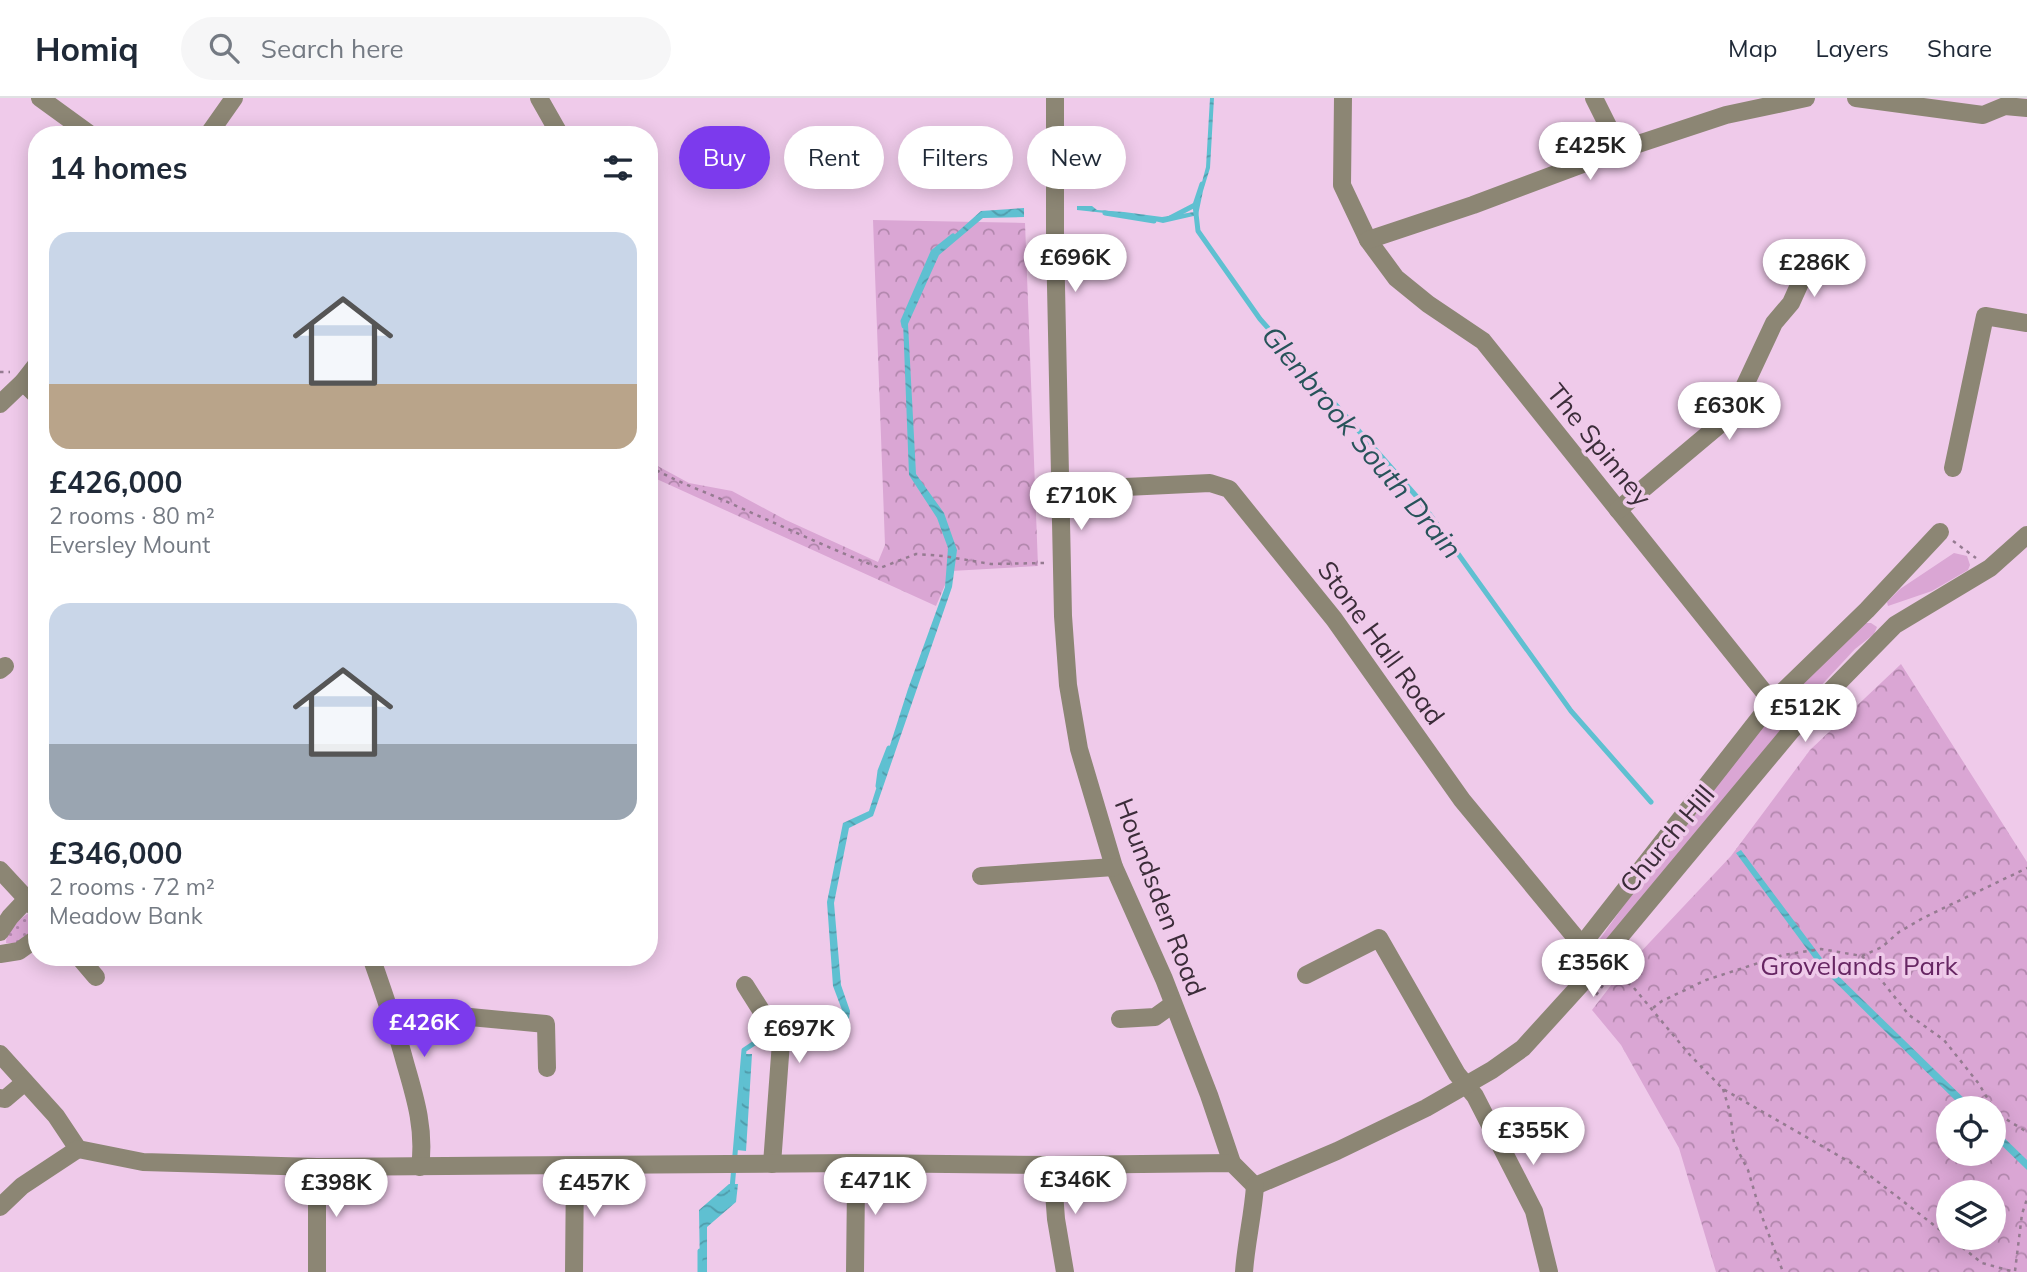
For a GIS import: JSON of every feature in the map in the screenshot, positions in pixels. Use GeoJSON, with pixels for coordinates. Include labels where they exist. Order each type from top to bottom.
{"type":"FeatureCollection","features":[{"type":"Feature","properties":{"kind":"street"},"geometry":{"type":"LineString","coordinates":[[40,98],[79,126]]}},
{"type":"Feature","properties":{"kind":"street"},"geometry":{"type":"LineString","coordinates":[[214,126],[233,98]]}},
{"type":"Feature","properties":{"kind":"street"},"geometry":{"type":"LineString","coordinates":[[539,98],[555,126]]}},
{"type":"Feature","properties":{"kind":"street","name":"Houndsden Road"},"geometry":{"type":"LineString","coordinates":[[1055,98],[1055,239],[1063,616],[1068,685],[1079,749],[1114,867],[1173,1004],[1232,1163]]}},
{"type":"Feature","properties":{"kind":"street","name":"The Spinney"},"geometry":{"type":"LineString","coordinates":[[1343,98],[1342,185],[1368,240],[1396,278],[1428,304],[1483,341],[1772,702]]}},
{"type":"Feature","properties":{"kind":"street"},"geometry":{"type":"LineString","coordinates":[[1594,98],[1620,150]]}},
{"type":"Feature","properties":{"kind":"street"},"geometry":{"type":"LineString","coordinates":[[1368,240],[1726,115],[1806,98]]}},
{"type":"Feature","properties":{"kind":"street"},"geometry":{"type":"LineString","coordinates":[[1856,98],[1983,115],[2005,106],[2027,108]]}},
{"type":"Feature","properties":{"kind":"street"},"geometry":{"type":"LineString","coordinates":[[1618,510],[1731,415],[1774,323],[1791,303],[1805,272],[1832,251]]}},
{"type":"Feature","properties":{"kind":"street"},"geometry":{"type":"LineString","coordinates":[[1953,468],[1986,316],[2027,323]]}},
{"type":"Feature","properties":{"kind":"street"},"geometry":{"type":"LineString","coordinates":[[0,404],[16,376],[28,369]]}},
{"type":"Feature","properties":{"kind":"street"},"geometry":{"type":"LineString","coordinates":[[16,376],[28,387]]}},
{"type":"Feature","properties":{"kind":"street","name":"Stone Hall Road"},"geometry":{"type":"LineString","coordinates":[[1062,490],[1210,483],[1229,489],[1334,619],[1462,800],[1595,961]]}},
{"type":"Feature","properties":{"kind":"street"},"geometry":{"type":"LineString","coordinates":[[1581,946],[1772,702],[1867,610],[1940,532]]}},
{"type":"Feature","properties":{"kind":"street","name":"Church Hill"},"geometry":{"type":"LineString","coordinates":[[1255,1186],[1337,1152],[1426,1108],[1492,1070],[1523,1048],[1583,982],[1595,961],[1612,946],[1791,731],[1895,625],[1990,568],[2027,535]]}},
{"type":"Feature","properties":{"kind":"street"},"geometry":{"type":"LineString","coordinates":[[1867,610],[1895,625]]}},
{"type":"Feature","properties":{"kind":"street"},"geometry":{"type":"LineString","coordinates":[[981,877],[1114,867]]}},
{"type":"Feature","properties":{"kind":"street"},"geometry":{"type":"LineString","coordinates":[[0,870],[28,900]]}},
{"type":"Feature","properties":{"kind":"street"},"geometry":{"type":"LineString","coordinates":[[0,932],[10,917],[28,906]]}},
{"type":"Feature","properties":{"kind":"street"},"geometry":{"type":"LineString","coordinates":[[1306,975],[1379,938],[1457,1074],[1475,1096],[1534,1211],[1549,1272]]}},
{"type":"Feature","properties":{"kind":"street"},"geometry":{"type":"LineString","coordinates":[[0,954],[19,951],[28,945]]}},
{"type":"Feature","properties":{"kind":"street"},"geometry":{"type":"LineString","coordinates":[[87,966],[96,977]]}},
{"type":"Feature","properties":{"kind":"street"},"geometry":{"type":"LineString","coordinates":[[374,966],[419,1110],[422,1143],[420,1167]]}},
{"type":"Feature","properties":{"kind":"street"},"geometry":{"type":"LineString","coordinates":[[745,985],[781,1042],[772,1164]]}},
{"type":"Feature","properties":{"kind":"street"},"geometry":{"type":"LineString","coordinates":[[1120,1019],[1156,1017],[1173,1004]]}},
{"type":"Feature","properties":{"kind":"street"},"geometry":{"type":"LineString","coordinates":[[396,1030],[470,1017],[547,1024],[547,1068]]}},
{"type":"Feature","properties":{"kind":"street"},"geometry":{"type":"LineString","coordinates":[[0,1054],[56,1116],[78,1149],[143,1163],[317,1167],[1232,1163],[1255,1186],[1244,1272]]}},
{"type":"Feature","properties":{"kind":"street"},"geometry":{"type":"LineString","coordinates":[[0,1098],[5,1099],[25,1082]]}},
{"type":"Feature","properties":{"kind":"street"},"geometry":{"type":"LineString","coordinates":[[2,1201],[78,1149]]}},
{"type":"Feature","properties":{"kind":"street"},"geometry":{"type":"LineString","coordinates":[[854,1163],[855,1272]]}},
{"type":"Feature","properties":{"kind":"street"},"geometry":{"type":"LineString","coordinates":[[1052,1165],[1056,1219],[1065,1272]]}},
{"type":"Feature","properties":{"kind":"street"},"geometry":{"type":"LineString","coordinates":[[575,1166],[575,1272]]}},
{"type":"Feature","properties":{"kind":"street"},"geometry":{"type":"LineString","coordinates":[[317,1167],[317,1272]]}},
{"type":"Feature","properties":{"kind":"path"},"geometry":{"type":"LineString","coordinates":[[0,372],[16,376]]}},
{"type":"Feature","properties":{"kind":"path"},"geometry":{"type":"LineString","coordinates":[[658,471],[674,481],[880,568],[916,554],[991,564],[1044,563]]}},
{"type":"Feature","properties":{"kind":"path"},"geometry":{"type":"LineString","coordinates":[[1940,532],[1990,568]]}},
{"type":"Feature","properties":{"kind":"path"},"geometry":{"type":"LineString","coordinates":[[1652,1009],[1668,997],[1706,980],[1799,951],[1821,949],[1862,956],[1882,947],[1899,932],[1923,918],[2027,868]]}},
{"type":"Feature","properties":{"kind":"path"},"geometry":{"type":"LineString","coordinates":[[1862,956],[1909,1015],[1944,1040],[1979,1084],[1996,1113],[2027,1132]]}},
{"type":"Feature","properties":{"kind":"path"},"geometry":{"type":"LineString","coordinates":[[1597,995],[1615,971],[1634,988],[1689,1054],[1723,1089],[1860,1168],[1936,1227]]}},
{"type":"Feature","properties":{"kind":"path"},"geometry":{"type":"LineString","coordinates":[[1723,1089],[1730,1112],[1734,1143],[1748,1170],[1783,1272]]}},
{"type":"Feature","properties":{"kind":"path"},"geometry":{"type":"LineString","coordinates":[[1966,1250],[1982,1263],[2015,1272],[2022,1214],[2027,1199]]}},
{"type":"Feature","properties":{"kind":"green space"},"geometry":{"type":"Polygon","coordinates":[[[873,220],[1025,223],[1038,566],[951,571],[936,606],[658,480],[658,466],[689,483],[732,491],[786,520],[878,562],[885,545],[873,220]]]}},
{"type":"Feature","properties":{"kind":"green space"},"geometry":{"type":"Polygon","coordinates":[[[1954,553],[1967,556],[1970,565],[1968,570],[1932,591],[1888,606],[1887,602],[1900,589],[1954,553]]]}},
{"type":"Feature","properties":{"kind":"green space"},"geometry":{"type":"Polygon","coordinates":[[[1865,623],[1877,627],[1874,634],[1855,649],[1802,706],[1600,954],[1592,950],[1688,818],[1764,723],[1818,666],[1865,623]]]}},
{"type":"Feature","properties":{"kind":"green space","name":"Grovelands Park"},"geometry":{"type":"Polygon","coordinates":[[[1901,664],[2027,862],[2027,1272],[1716,1272],[1679,1148],[1621,1045],[1592,1010],[1619,975],[1731,856],[1810,750],[1901,664]]]}},
{"type":"Feature","properties":{"kind":"green space"},"geometry":{"type":"Polygon","coordinates":[[[28,914],[28,934],[17,943],[6,943],[13,926],[28,914]]]}},
{"type":"Feature","properties":{"kind":"water"},"geometry":{"type":"Polygon","coordinates":[[[1210,98],[1214,98],[1210,168],[1198,215],[1163,223],[1133,216],[1077,210],[1077,206],[1092,206],[1097,210],[1162,217],[1194,212],[1206,167],[1210,98]]]}},
{"type":"Feature","properties":{"kind":"water"},"geometry":{"type":"Polygon","coordinates":[[[1024,208],[1024,217],[983,218],[939,255],[908,324],[916,474],[944,513],[957,550],[952,587],[873,816],[849,828],[834,903],[841,985],[850,1011],[849,1019],[804,1020],[782,1029],[779,1024],[801,1011],[842,1010],[833,986],[827,902],[843,823],[869,811],[908,689],[945,587],[948,548],[937,518],[909,475],[903,321],[935,252],[981,211],[1024,208]]]}},
{"type":"Feature","properties":{"kind":"water"},"geometry":{"type":"Polygon","coordinates":[[[1741,850],[1827,965],[1962,1096],[1951,1096],[1821,968],[1736,853],[1741,850]]]}},
{"type":"Feature","properties":{"kind":"water"},"geometry":{"type":"Polygon","coordinates":[[[745,1054],[752,1054],[746,1151],[737,1150],[745,1054]]]}},
{"type":"Feature","properties":{"kind":"water"},"geometry":{"type":"Polygon","coordinates":[[[2006,1140],[2027,1160],[2027,1170],[2006,1150],[2006,1140]]]}},
{"type":"Feature","properties":{"kind":"water"},"geometry":{"type":"Polygon","coordinates":[[[729,1184],[738,1184],[736,1202],[707,1227],[707,1272],[700,1272],[699,1210],[729,1184]]]}},
{"type":"Feature","properties":{"kind":"waterway","name":"Glenbrook South Drain"},"geometry":{"type":"LineString","coordinates":[[1202,184],[1195,205],[1198,231],[1260,319],[1418,498],[1571,711],[1651,802]]}},
{"type":"Feature","properties":{"kind":"waterway"},"geometry":{"type":"LineString","coordinates":[[1170,218],[1195,205]]}},
{"type":"Feature","properties":{"kind":"waterway"},"geometry":{"type":"LineString","coordinates":[[1105,213],[1154,221]]}},
{"type":"Feature","properties":{"kind":"waterway"},"geometry":{"type":"LineString","coordinates":[[904,326],[903,321],[933,252],[953,236]]}},
{"type":"Feature","properties":{"kind":"waterway"},"geometry":{"type":"LineString","coordinates":[[878,786],[880,771],[889,748]]}},
{"type":"Feature","properties":{"kind":"waterway"},"geometry":{"type":"LineString","coordinates":[[732,1189],[744,1050],[771,1032]]}},
{"type":"Feature","properties":{"kind":"waterway"},"geometry":{"type":"LineString","coordinates":[[700,1251],[700,1272]]}}]}
